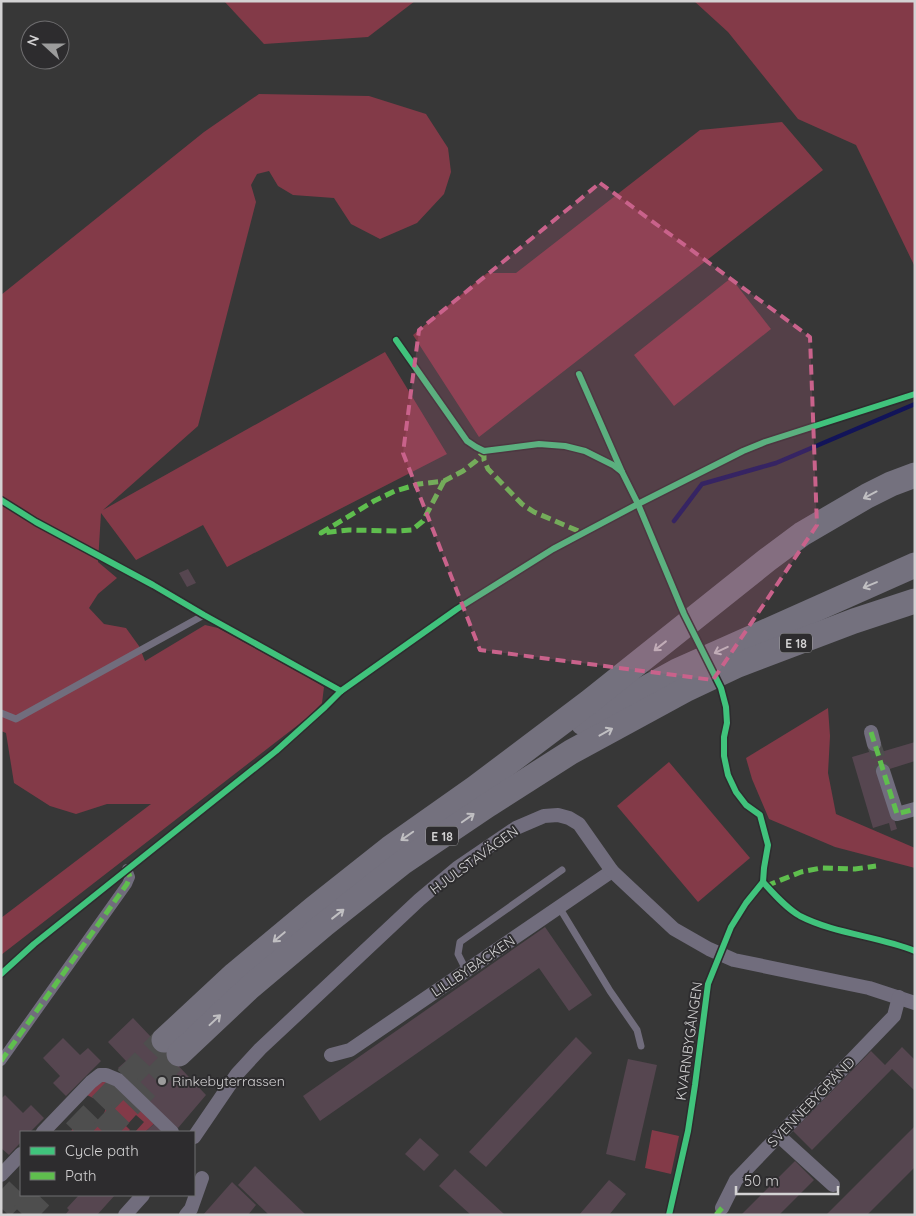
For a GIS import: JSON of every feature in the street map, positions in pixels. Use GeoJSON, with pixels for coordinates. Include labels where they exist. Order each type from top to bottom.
{"type":"FeatureCollection","features":[{"type":"Feature","properties":{"kind":"highway"},"geometry":{"type":"LineString","coordinates":[[475,788],[596,696],[802,534],[867,496],[915,475]]}},
{"type":"Feature","properties":{"kind":"highway","name":"E 18"},"geometry":{"type":"LineString","coordinates":[[915,565],[677,671],[568,731],[475,788],[390,848],[312,909],[235,974],[171,1047],[249,988],[402,863],[488,804],[571,752],[685,690],[738,665],[854,621],[915,593]]}},
{"type":"Feature","properties":{"kind":"highway"},"geometry":{"type":"LineString","coordinates":[[854,621],[915,601]]}},
{"type":"Feature","properties":{"kind":"street"},"geometry":{"type":"LineString","coordinates":[[883,771],[897,814],[915,809]]}},
{"type":"Feature","properties":{"kind":"street","name":"HJULSTAVÄGEN"},"geometry":{"type":"LineString","coordinates":[[195,1136],[237,1074],[260,1049],[419,900],[457,868],[516,828],[544,816],[558,815],[569,818],[579,824],[612,871],[674,929],[709,949],[734,960],[869,988],[915,1003]]}},
{"type":"Feature","properties":{"kind":"street"},"geometry":{"type":"LineString","coordinates":[[1,1061],[127,884],[130,876],[127,869]]}},
{"type":"Feature","properties":{"kind":"street","name":"LILLBYBACKEN"},"geometry":{"type":"LineString","coordinates":[[331,1056],[350,1050],[612,871]]}},
{"type":"Feature","properties":{"kind":"street","name":"SVENNEBYGRÄND"},"geometry":{"type":"LineString","coordinates":[[722,1208],[736,1180],[894,1016],[899,997]]}},
{"type":"Feature","properties":{"kind":"street"},"geometry":{"type":"LineString","coordinates":[[43,1131],[91,1082],[100,1076],[106,1075],[118,1080],[171,1131]]}},
{"type":"Feature","properties":{"kind":"street"},"geometry":{"type":"LineString","coordinates":[[779,1136],[833,1185]]}},
{"type":"Feature","properties":{"kind":"street"},"geometry":{"type":"LineString","coordinates":[[1,1175],[20,1155]]}},
{"type":"Feature","properties":{"kind":"street"},"geometry":{"type":"LineString","coordinates":[[186,1215],[191,1209],[202,1178]]}},
{"type":"Feature","properties":{"kind":"street"},"geometry":{"type":"LineString","coordinates":[[125,1215],[142,1196]]}},
{"type":"Feature","properties":{"kind":"lane"},"geometry":{"type":"LineString","coordinates":[[1,713],[16,719],[204,615]]}},
{"type":"Feature","properties":{"kind":"lane"},"geometry":{"type":"LineString","coordinates":[[466,970],[458,954],[460,942],[562,870]]}},
{"type":"Feature","properties":{"kind":"lane"},"geometry":{"type":"LineString","coordinates":[[559,907],[610,991],[637,1030],[642,1046]]}},
{"type":"Feature","properties":{"kind":"highlighted area"},"geometry":{"type":"Polygon","coordinates":[[[600,183],[810,337],[817,525],[713,680],[480,650],[403,453],[419,330],[600,183]]]}},
{"type":"Feature","properties":{"kind":"shaded area"},"geometry":{"type":"Polygon","coordinates":[[[224,1],[415,1],[368,37],[264,44],[224,1]]]}},
{"type":"Feature","properties":{"kind":"shaded area"},"geometry":{"type":"Polygon","coordinates":[[[694,1],[915,1],[915,267],[856,145],[798,119],[728,32],[694,1]]]}},
{"type":"Feature","properties":{"kind":"shaded area"},"geometry":{"type":"Polygon","coordinates":[[[259,94],[369,96],[426,114],[448,148],[451,172],[444,194],[417,223],[380,239],[351,224],[334,198],[293,195],[278,186],[269,171],[257,174],[251,185],[256,202],[198,426],[103,510],[385,352],[447,454],[227,567],[203,525],[136,560],[101,513],[98,562],[117,578],[98,594],[89,608],[104,624],[126,628],[139,646],[145,661],[205,625],[218,628],[324,687],[322,703],[307,718],[1,955],[1,918],[151,804],[107,804],[76,814],[50,806],[14,783],[6,733],[1,731],[1,295],[204,132],[259,94]]]}},
{"type":"Feature","properties":{"kind":"shaded area"},"geometry":{"type":"Polygon","coordinates":[[[782,122],[823,170],[479,437],[413,335],[487,273],[516,273],[700,130],[782,122]]]}},
{"type":"Feature","properties":{"kind":"shaded area"},"geometry":{"type":"Polygon","coordinates":[[[731,278],[771,329],[674,406],[634,355],[731,278]]]}},
{"type":"Feature","properties":{"kind":"shaded area"},"geometry":{"type":"Polygon","coordinates":[[[828,708],[830,736],[828,773],[836,814],[915,848],[915,868],[835,847],[769,819],[752,779],[746,758],[828,708]]]}},
{"type":"Feature","properties":{"kind":"shaded area"},"geometry":{"type":"Polygon","coordinates":[[[669,762],[750,858],[698,902],[617,806],[669,762]]]}},
{"type":"Feature","properties":{"kind":"shaded area"},"geometry":{"type":"Polygon","coordinates":[[[107,1079],[154,1124],[146,1131],[136,1131],[144,1122],[136,1115],[126,1126],[129,1131],[71,1131],[73,1127],[102,1119],[106,1108],[106,1100],[99,1093],[93,1098],[87,1095],[53,1131],[46,1131],[79,1097],[107,1079]]]}},
{"type":"Feature","properties":{"kind":"shaded area"},"geometry":{"type":"Polygon","coordinates":[[[652,1130],[679,1136],[671,1174],[645,1168],[652,1130]]]}},
{"type":"Feature","properties":{"kind":"building"},"geometry":{"type":"Polygon","coordinates":[[[188,569],[196,583],[187,587],[179,573],[188,569]]]}},
{"type":"Feature","properties":{"kind":"building"},"geometry":{"type":"Polygon","coordinates":[[[915,742],[915,761],[880,772],[897,829],[891,831],[889,823],[873,828],[852,757],[869,752],[868,746],[878,743],[881,752],[915,742]]]}},
{"type":"Feature","properties":{"kind":"building"},"geometry":{"type":"Polygon","coordinates":[[[545,927],[592,995],[569,1011],[539,968],[320,1121],[303,1096],[545,927]]]}},
{"type":"Feature","properties":{"kind":"building","name":"Rinkebyterrassen"},"geometry":{"type":"Polygon","coordinates":[[[133,1018],[206,1095],[178,1128],[118,1068],[126,1061],[108,1042],[133,1018]]]}},
{"type":"Feature","properties":{"kind":"building"},"geometry":{"type":"Polygon","coordinates":[[[576,1037],[592,1053],[486,1167],[469,1152],[576,1037]]]}},
{"type":"Feature","properties":{"kind":"building"},"geometry":{"type":"Polygon","coordinates":[[[63,1038],[80,1055],[88,1048],[101,1061],[66,1096],[53,1083],[60,1076],[43,1058],[63,1038]]]}},
{"type":"Feature","properties":{"kind":"building"},"geometry":{"type":"Polygon","coordinates":[[[902,1047],[915,1060],[915,1091],[892,1069],[812,1150],[793,1131],[871,1051],[885,1065],[902,1047]]]}},
{"type":"Feature","properties":{"kind":"building"},"geometry":{"type":"Polygon","coordinates":[[[628,1059],[657,1065],[635,1161],[606,1154],[628,1059]]]}},
{"type":"Feature","properties":{"kind":"building"},"geometry":{"type":"Polygon","coordinates":[[[5,1095],[23,1113],[31,1105],[44,1118],[31,1131],[20,1131],[20,1143],[9,1155],[1,1148],[1,1099],[5,1095]]]}},
{"type":"Feature","properties":{"kind":"building"},"geometry":{"type":"Polygon","coordinates":[[[154,1124],[161,1131],[146,1131],[154,1124]]]}},
{"type":"Feature","properties":{"kind":"building"},"geometry":{"type":"Polygon","coordinates":[[[915,1126],[915,1167],[867,1215],[826,1215],[915,1126]]]}},
{"type":"Feature","properties":{"kind":"building"},"geometry":{"type":"Polygon","coordinates":[[[420,1138],[439,1155],[424,1171],[405,1154],[420,1138]]]}},
{"type":"Feature","properties":{"kind":"building"},"geometry":{"type":"Polygon","coordinates":[[[795,1161],[814,1180],[779,1215],[741,1215],[795,1161]]]}},
{"type":"Feature","properties":{"kind":"building"},"geometry":{"type":"Polygon","coordinates":[[[255,1166],[306,1215],[269,1215],[238,1185],[255,1166]]]}},
{"type":"Feature","properties":{"kind":"building"},"geometry":{"type":"Polygon","coordinates":[[[455,1169],[504,1214],[471,1215],[439,1186],[455,1169]]]}},
{"type":"Feature","properties":{"kind":"building"},"geometry":{"type":"Polygon","coordinates":[[[609,1180],[626,1194],[609,1215],[579,1215],[609,1180]]]}},
{"type":"Feature","properties":{"kind":"building"},"geometry":{"type":"Polygon","coordinates":[[[232,1182],[256,1205],[248,1215],[203,1215],[232,1182]]]}},
{"type":"Feature","properties":{"kind":"building"},"geometry":{"type":"Polygon","coordinates":[[[78,1196],[114,1196],[97,1215],[65,1215],[69,1210],[67,1208],[78,1196]]]}},
{"type":"Feature","properties":{"kind":"waterway"},"geometry":{"type":"LineString","coordinates":[[674,521],[702,484],[776,463],[915,404]]}},
{"type":"Feature","properties":{"kind":"tunnel"},"geometry":{"type":"LineString","coordinates":[[874,744],[883,771]]}},
{"type":"Feature","properties":{"kind":"tunnel"},"geometry":{"type":"LineString","coordinates":[[76,1131],[164,1040]]}},
{"type":"Feature","properties":{"kind":"tunnel"},"geometry":{"type":"LineString","coordinates":[[104,1131],[179,1054]]}},
{"type":"Feature","properties":{"kind":"tunnel"},"geometry":{"type":"LineString","coordinates":[[1,1208],[20,1188]]}},
{"type":"Feature","properties":{"kind":"tunnel"},"geometry":{"type":"LineString","coordinates":[[23,1215],[41,1196]]}},
{"type":"Feature","properties":{"kind":"marked path"},"geometry":{"type":"LineString","coordinates":[[484,451],[484,460],[488,469],[522,504],[534,512],[583,533]]}},
{"type":"Feature","properties":{"kind":"marked path"},"geometry":{"type":"LineString","coordinates":[[444,481],[423,521],[412,530],[349,530],[321,533],[374,501],[395,491],[419,484],[444,481],[463,471],[476,461],[484,451]]}},
{"type":"Feature","properties":{"kind":"marked path"},"geometry":{"type":"LineString","coordinates":[[871,732],[897,814],[915,809]]}},
{"type":"Feature","properties":{"kind":"marked path"},"geometry":{"type":"LineString","coordinates":[[766,886],[801,872],[821,868],[855,869],[876,866]]}},
{"type":"Feature","properties":{"kind":"marked path"},"geometry":{"type":"LineString","coordinates":[[1,1061],[127,884],[130,877],[127,869]]}},
{"type":"Feature","properties":{"kind":"marked path"},"geometry":{"type":"LineString","coordinates":[[716,1215],[722,1208]]}},
{"type":"Feature","properties":{"kind":"cycle path"},"geometry":{"type":"LineString","coordinates":[[396,340],[467,441],[476,447],[484,451],[539,444],[565,446],[585,451],[613,465],[622,472],[638,504],[684,614],[721,688],[726,707],[727,723],[724,737],[724,756],[728,775],[736,792],[746,805],[760,815],[768,845],[763,882]]}},
{"type":"Feature","properties":{"kind":"cycle path"},"geometry":{"type":"LineString","coordinates":[[579,374],[622,472]]}},
{"type":"Feature","properties":{"kind":"cycle path"},"geometry":{"type":"LineString","coordinates":[[1,974],[34,944],[276,751],[341,691],[457,609],[553,549],[743,451],[765,442],[915,394]]}},
{"type":"Feature","properties":{"kind":"cycle path"},"geometry":{"type":"LineString","coordinates":[[1,500],[36,522],[153,585],[341,691]]}},
{"type":"Feature","properties":{"kind":"cycle path"},"geometry":{"type":"LineString","coordinates":[[763,882],[785,905],[795,913],[813,922],[915,951]]}},
{"type":"Feature","properties":{"kind":"cycle path","name":"KVARNBYGÅNGEN"},"geometry":{"type":"LineString","coordinates":[[669,1215],[688,1131],[708,984],[731,927],[746,903],[763,882]]}},
{"type":"Feature","properties":{"kind":"place","name":"Rinkebyterrassen"},"geometry":{"type":"Point","coordinates":[162,1081]}}]}
